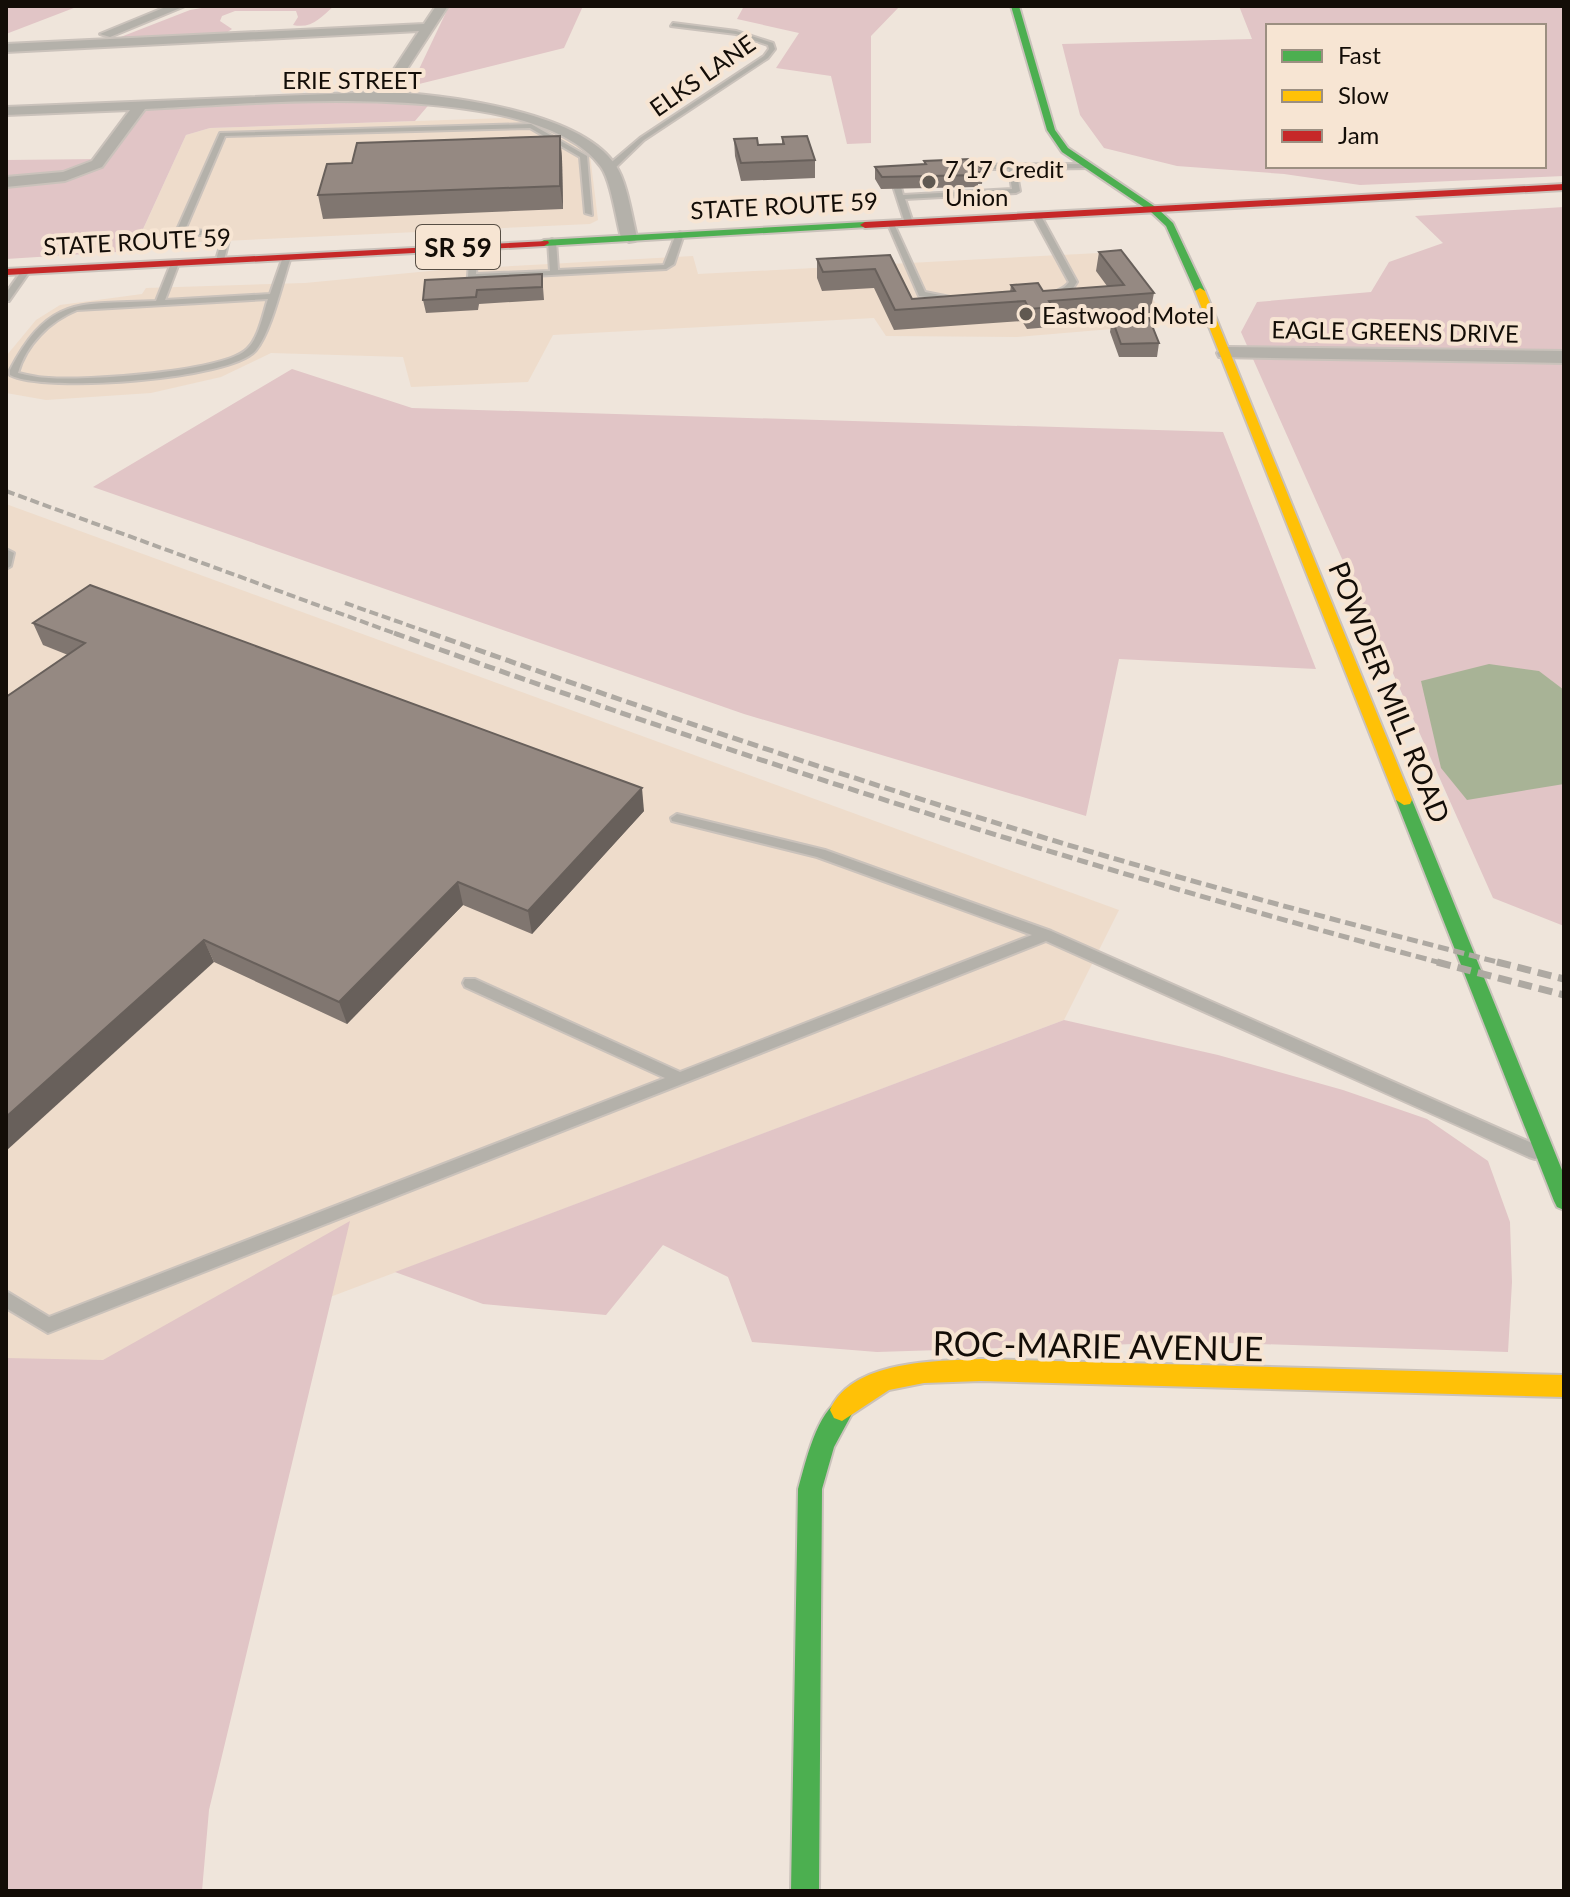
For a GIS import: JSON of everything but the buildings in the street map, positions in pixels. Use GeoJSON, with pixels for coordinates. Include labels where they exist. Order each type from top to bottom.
{"type":"FeatureCollection","features":[{"type":"Feature","properties":{"kind":"street"},"geometry":{"type":"LineString","coordinates":[[86,44],[179,6]]}},
{"type":"Feature","properties":{"kind":"street"},"geometry":{"type":"LineString","coordinates":[[383,96],[442,6]]}},
{"type":"Feature","properties":{"kind":"street"},"geometry":{"type":"LineString","coordinates":[[1015,6],[1051,130],[1065,150],[1154,210]]}},
{"type":"Feature","properties":{"kind":"street"},"geometry":{"type":"LineString","coordinates":[[6,48],[430,27]]}},
{"type":"Feature","properties":{"kind":"street","name":"ERIE STREET"},"geometry":{"type":"LineString","coordinates":[[6,111],[383,96],[459,105],[535,124],[593,149],[610,168]]}},
{"type":"Feature","properties":{"kind":"street"},"geometry":{"type":"LineString","coordinates":[[6,182],[65,176],[97,164],[141,105]]}},
{"type":"Feature","properties":{"kind":"street"},"geometry":{"type":"LineString","coordinates":[[610,168],[629,237]]}},
{"type":"Feature","properties":{"kind":"street","name":"STATE ROUTE 59"},"geometry":{"type":"LineString","coordinates":[[6,272],[1564,187]]}},
{"type":"Feature","properties":{"kind":"street","name":"POWDER MILL ROAD"},"geometry":{"type":"LineString","coordinates":[[1154,210],[1170,225],[1226,353],[1564,1201]]}},
{"type":"Feature","properties":{"kind":"street","name":"EAGLE GREENS DRIVE"},"geometry":{"type":"LineString","coordinates":[[1226,353],[1564,357]]}},
{"type":"Feature","properties":{"kind":"street","name":"ROC-MARIE AVENUE"},"geometry":{"type":"LineString","coordinates":[[805,1891],[810,1489],[816,1458],[827,1431],[856,1394],[876,1382],[921,1373],[1016,1369],[1433,1385],[1564,1386]]}},
{"type":"Feature","properties":{"kind":"lane","name":"ELKS LANE"},"geometry":{"type":"LineString","coordinates":[[610,168],[642,139],[766,57],[772,49],[771,44],[763,40],[673,25]]}},
{"type":"Feature","properties":{"kind":"lane"},"geometry":{"type":"LineString","coordinates":[[220,260],[228,234],[180,232],[222,134],[535,124],[583,156],[589,213]]}},
{"type":"Feature","properties":{"kind":"lane"},"geometry":{"type":"LineString","coordinates":[[952,167],[1087,166]]}},
{"type":"Feature","properties":{"kind":"lane"},"geometry":{"type":"LineString","coordinates":[[900,197],[1016,191],[1012,167]]}},
{"type":"Feature","properties":{"kind":"lane"},"geometry":{"type":"LineString","coordinates":[[896,182],[909,223]]}},
{"type":"Feature","properties":{"kind":"lane"},"geometry":{"type":"LineString","coordinates":[[1037,216],[1073,282],[1067,291],[1044,297]]}},
{"type":"Feature","properties":{"kind":"lane"},"geometry":{"type":"LineString","coordinates":[[890,224],[922,294],[934,298],[964,299]]}},
{"type":"Feature","properties":{"kind":"lane"},"geometry":{"type":"LineString","coordinates":[[474,246],[472,277],[666,267],[670,264],[680,234]]}},
{"type":"Feature","properties":{"kind":"lane"},"geometry":{"type":"LineString","coordinates":[[552,241],[554,272]]}},
{"type":"Feature","properties":{"kind":"lane"},"geometry":{"type":"LineString","coordinates":[[272,296],[76,308],[60,313],[37,330],[14,375],[69,381],[203,370],[229,364],[253,350],[287,257]]}},
{"type":"Feature","properties":{"kind":"lane"},"geometry":{"type":"LineString","coordinates":[[160,301],[175,263]]}},
{"type":"Feature","properties":{"kind":"lane"},"geometry":{"type":"LineString","coordinates":[[6,299],[26,271]]}},
{"type":"Feature","properties":{"kind":"lane"},"geometry":{"type":"LineString","coordinates":[[6,552],[9,553],[6,566]]}},
{"type":"Feature","properties":{"kind":"lane"},"geometry":{"type":"LineString","coordinates":[[677,818],[820,853],[1046,935],[1547,1157]]}},
{"type":"Feature","properties":{"kind":"lane"},"geometry":{"type":"LineString","coordinates":[[6,1299],[48,1325],[1046,935]]}},
{"type":"Feature","properties":{"kind":"lane"},"geometry":{"type":"LineString","coordinates":[[470,983],[680,1078]]}},
{"type":"Feature","properties":{"kind":"shaded area"},"geometry":{"type":"Polygon","coordinates":[[[6,6],[79,6],[6,34],[6,6]]]}},
{"type":"Feature","properties":{"kind":"shaded area"},"geometry":{"type":"Polygon","coordinates":[[[213,6],[334,6],[315,22],[300,26],[293,25],[298,17],[296,11],[235,11],[222,16],[220,21],[232,29],[226,33],[113,40],[190,10],[213,6]]]}},
{"type":"Feature","properties":{"kind":"shaded area"},"geometry":{"type":"Polygon","coordinates":[[[449,6],[583,6],[564,48],[411,86],[449,6]]]}},
{"type":"Feature","properties":{"kind":"shaded area"},"geometry":{"type":"Polygon","coordinates":[[[744,6],[900,6],[871,36],[871,143],[847,144],[831,76],[776,68],[799,33],[737,19],[744,6]]]}},
{"type":"Feature","properties":{"kind":"shaded area"},"geometry":{"type":"Polygon","coordinates":[[[1239,6],[1564,6],[1564,176],[1360,185],[1284,174],[1177,166],[1104,148],[1080,115],[1062,44],[1252,39],[1239,6]]]}},
{"type":"Feature","properties":{"kind":"shaded area"},"geometry":{"type":"Polygon","coordinates":[[[383,96],[432,101],[415,121],[210,128],[186,135],[133,251],[6,259],[6,160],[102,159],[141,105],[383,96]]]}},
{"type":"Feature","properties":{"kind":"shaded area"},"geometry":{"type":"Polygon","coordinates":[[[505,118],[552,128],[590,155],[598,220],[590,224],[200,242],[140,236],[186,135],[210,128],[505,118]]]}},
{"type":"Feature","properties":{"kind":"shaded area"},"geometry":{"type":"Polygon","coordinates":[[[1564,207],[1564,926],[1493,898],[1241,332],[1257,302],[1371,292],[1389,262],[1443,243],[1415,216],[1564,207]]]}},
{"type":"Feature","properties":{"kind":"shaded area"},"geometry":{"type":"Polygon","coordinates":[[[1118,252],[1171,324],[1017,337],[886,336],[874,318],[553,335],[528,382],[411,387],[403,357],[271,353],[221,377],[151,393],[46,400],[6,393],[7,355],[36,320],[60,305],[142,294],[146,288],[305,283],[440,270],[693,256],[698,274],[1118,252]]]}},
{"type":"Feature","properties":{"kind":"shaded area"},"geometry":{"type":"Polygon","coordinates":[[[292,369],[412,408],[1223,432],[1316,669],[1119,659],[1086,816],[744,714],[93,487],[292,369]]]}},
{"type":"Feature","properties":{"kind":"shaded area"},"geometry":{"type":"Polygon","coordinates":[[[6,504],[1119,910],[1064,1020],[89,1388],[6,1402],[6,504]]]}},
{"type":"Feature","properties":{"kind":"shaded area"},"geometry":{"type":"Polygon","coordinates":[[[1489,664],[1539,671],[1564,690],[1564,784],[1467,800],[1441,768],[1421,681],[1489,664]]]}},
{"type":"Feature","properties":{"kind":"shaded area"},"geometry":{"type":"Polygon","coordinates":[[[1064,1020],[1218,1055],[1343,1090],[1427,1119],[1488,1161],[1510,1222],[1512,1282],[1508,1352],[1198,1342],[877,1352],[752,1342],[728,1277],[663,1245],[606,1315],[483,1304],[395,1272],[1064,1020]]]}},
{"type":"Feature","properties":{"kind":"shaded area"},"geometry":{"type":"Polygon","coordinates":[[[350,1221],[209,1810],[202,1891],[6,1891],[6,1358],[103,1360],[350,1221]]]}},
{"type":"Feature","properties":{"kind":"railway"},"geometry":{"type":"LineString","coordinates":[[6,491],[399,635]]}},
{"type":"Feature","properties":{"kind":"railway"},"geometry":{"type":"LineString","coordinates":[[345,603],[436,635]]}},
{"type":"Feature","properties":{"kind":"railway"},"geometry":{"type":"LineString","coordinates":[[394,633],[654,724],[916,810],[1179,890],[1445,964]]}},
{"type":"Feature","properties":{"kind":"railway"},"geometry":{"type":"LineString","coordinates":[[430,633],[756,746],[1003,825],[1242,895],[1505,964]]}},
{"type":"Feature","properties":{"kind":"railway"},"geometry":{"type":"LineString","coordinates":[[1437,962],[1564,995]]}},
{"type":"Feature","properties":{"kind":"railway"},"geometry":{"type":"LineString","coordinates":[[1497,962],[1564,979]]}},
{"type":"Feature","properties":{"kind":"traffic: fast"},"geometry":{"type":"LineString","coordinates":[[1015,6],[1051,130],[1065,150],[1154,210],[1170,225],[1200,291]]}},
{"type":"Feature","properties":{"kind":"traffic: fast"},"geometry":{"type":"LineString","coordinates":[[544,243],[865,225]]}},
{"type":"Feature","properties":{"kind":"traffic: fast"},"geometry":{"type":"LineString","coordinates":[[1404,800],[1564,1201]]}},
{"type":"Feature","properties":{"kind":"traffic: fast"},"geometry":{"type":"LineString","coordinates":[[805,1891],[810,1489],[823,1443],[842,1410]]}},
{"type":"Feature","properties":{"kind":"traffic: slow"},"geometry":{"type":"LineString","coordinates":[[1200,291],[1404,800]]}},
{"type":"Feature","properties":{"kind":"traffic: slow"},"geometry":{"type":"LineString","coordinates":[[842,1410],[856,1396],[888,1379],[943,1371],[1564,1386]]}},
{"type":"Feature","properties":{"kind":"traffic: jam"},"geometry":{"type":"LineString","coordinates":[[865,225],[1564,187]]}},
{"type":"Feature","properties":{"kind":"traffic: jam"},"geometry":{"type":"LineString","coordinates":[[6,272],[544,243]]}},
{"type":"Feature","properties":{"kind":"place","name":"7 17 Credit Union"},"geometry":{"type":"Point","coordinates":[929,182]}},
{"type":"Feature","properties":{"kind":"place","name":"Eastwood Motel"},"geometry":{"type":"Point","coordinates":[1026,314]}}]}
